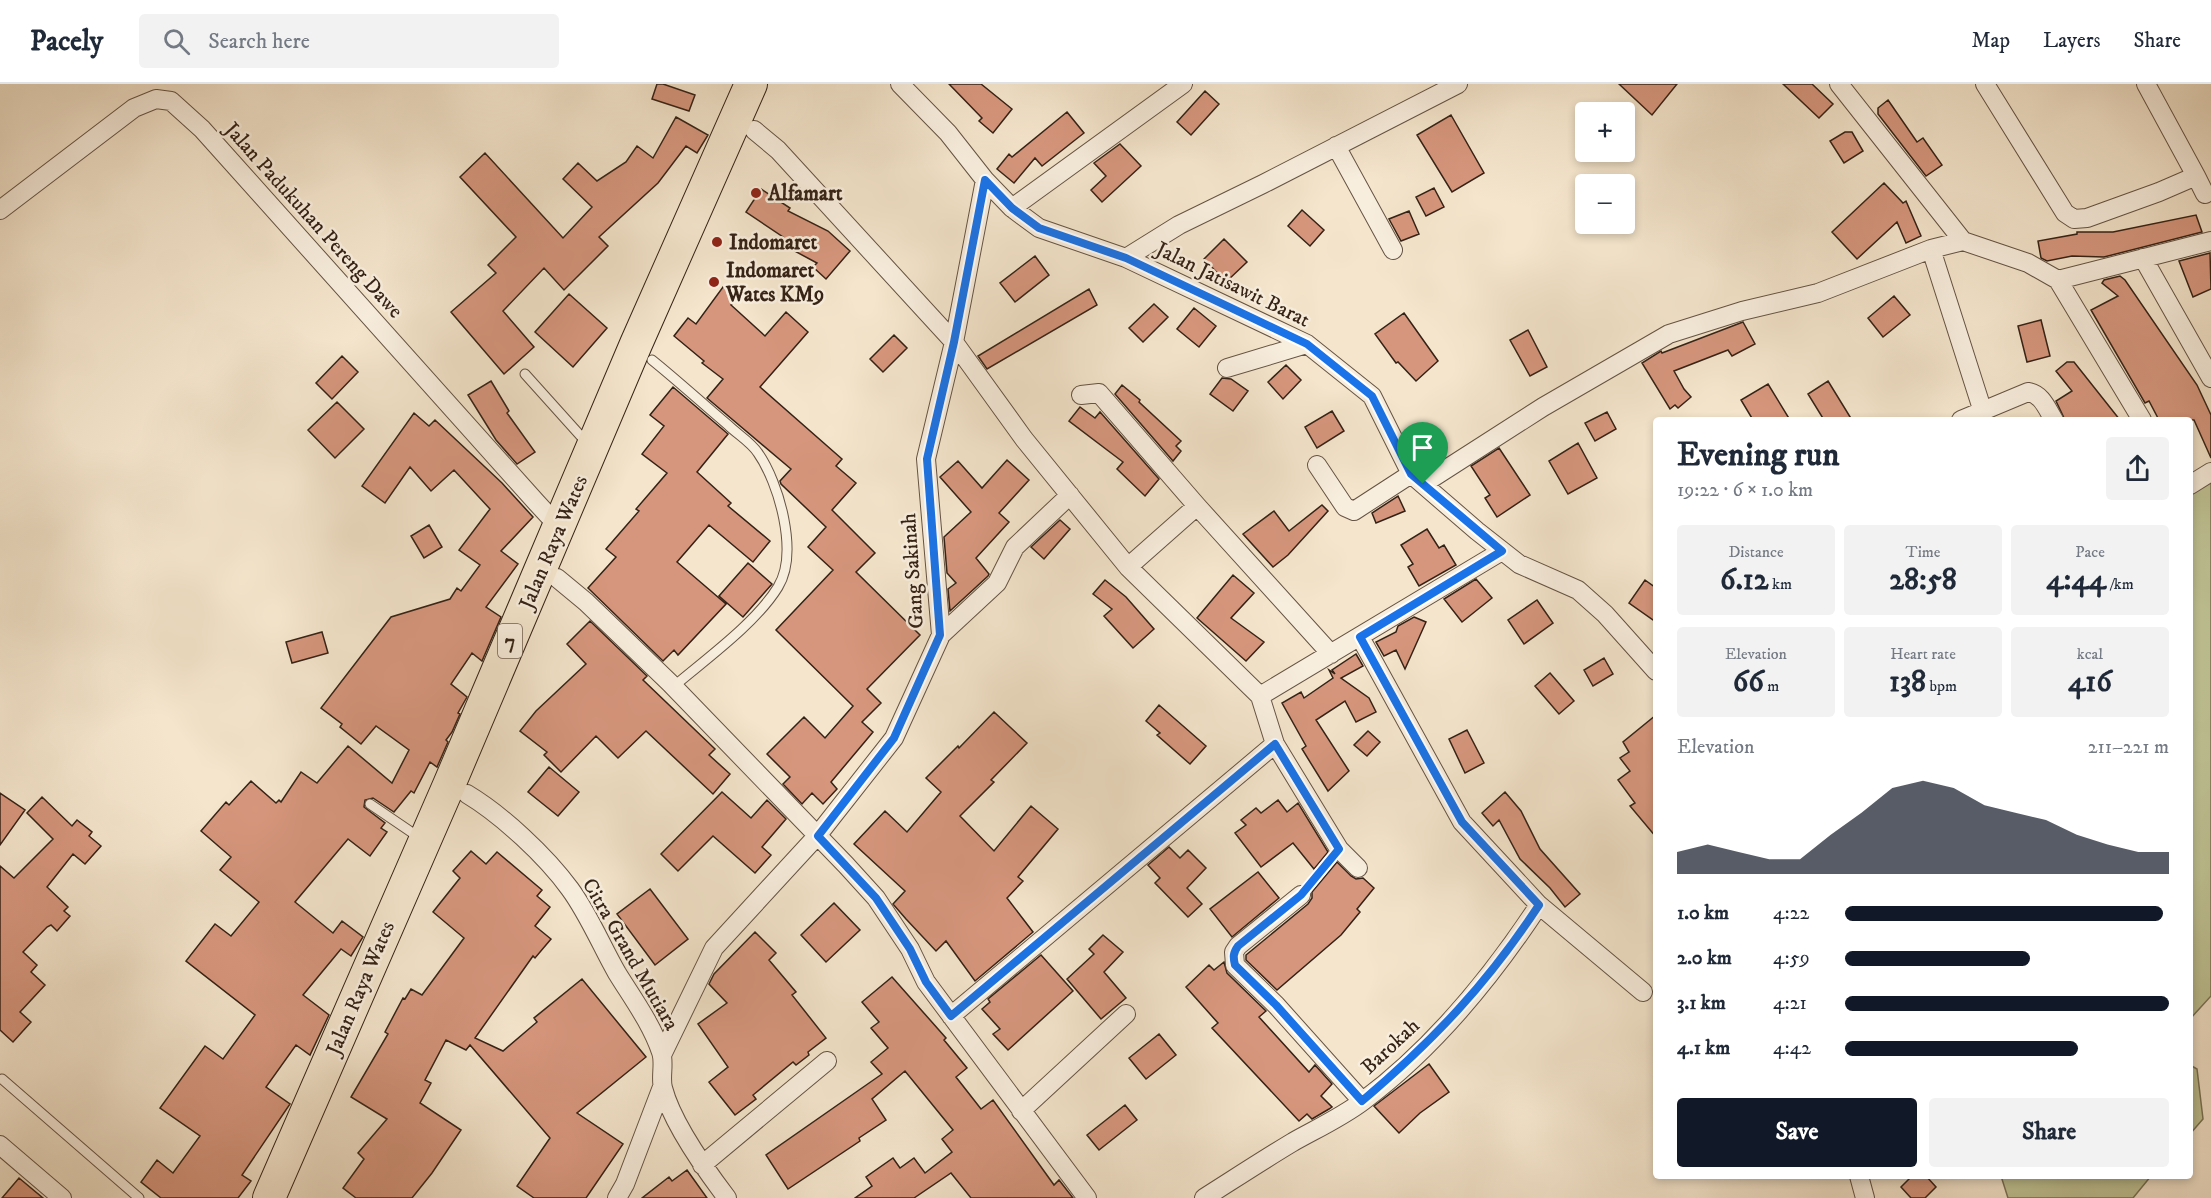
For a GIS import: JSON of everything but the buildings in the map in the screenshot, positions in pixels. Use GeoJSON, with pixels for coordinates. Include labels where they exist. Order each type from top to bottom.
{"type":"FeatureCollection","features":[{"type":"Feature","properties":{"kind":"highway","name":"Jalan Raya Wates"},"geometry":{"type":"LineString","coordinates":[[269,1198],[560,527],[636,344],[751,84]]}},
{"type":"Feature","properties":{"kind":"highway","name":"Jalan Raya Wates"},"geometry":{"type":"LineString","coordinates":[[292,1198],[651,360],[773,84]]}},
{"type":"Feature","properties":{"kind":"street","name":"Jalan Jatisawit Barat"},"geometry":{"type":"LineString","coordinates":[[900,84],[948,134],[985,180],[1012,208],[1039,228],[1126,258],[1307,344],[1372,396],[1417,479],[1519,564],[1578,590],[1605,614],[1653,668]]}},
{"type":"Feature","properties":{"kind":"street"},"geometry":{"type":"LineString","coordinates":[[1012,208],[1183,84]]}},
{"type":"Feature","properties":{"kind":"street"},"geometry":{"type":"LineString","coordinates":[[1126,258],[1179,225],[1458,84]]}},
{"type":"Feature","properties":{"kind":"street"},"geometry":{"type":"LineString","coordinates":[[1839,84],[1963,242]]}},
{"type":"Feature","properties":{"kind":"street"},"geometry":{"type":"LineString","coordinates":[[1985,84],[2065,213],[2074,219],[2087,218],[2196,176]]}},
{"type":"Feature","properties":{"kind":"street"},"geometry":{"type":"LineString","coordinates":[[2146,84],[2205,194]]}},
{"type":"Feature","properties":{"kind":"street","name":"Jalan Padukuhan Pereng Dawe"},"geometry":{"type":"LineString","coordinates":[[0,210],[134,108],[156,99],[171,101],[202,129],[560,527]]}},
{"type":"Feature","properties":{"kind":"street"},"geometry":{"type":"LineString","coordinates":[[754,130],[778,150],[954,342],[1024,439],[1128,567],[1260,696],[1275,744],[1339,849],[1358,868]]}},
{"type":"Feature","properties":{"kind":"street"},"geometry":{"type":"LineString","coordinates":[[1336,146],[1393,250]]}},
{"type":"Feature","properties":{"kind":"street","name":"Gang Sakinah"},"geometry":{"type":"LineString","coordinates":[[662,1055],[714,948],[818,836],[894,738],[940,635],[927,459],[954,342],[985,180]]}},
{"type":"Feature","properties":{"kind":"street"},"geometry":{"type":"LineString","coordinates":[[2058,280],[2211,241]]}},
{"type":"Feature","properties":{"kind":"street"},"geometry":{"type":"LineString","coordinates":[[1317,465],[1345,507],[1354,511],[1417,479],[1669,334],[1742,311],[1818,293],[1931,249],[1963,242],[2028,262],[2058,280],[2140,417]]}},
{"type":"Feature","properties":{"kind":"street"},"geometry":{"type":"LineString","coordinates":[[1931,249],[1983,412]]}},
{"type":"Feature","properties":{"kind":"street"},"geometry":{"type":"LineString","coordinates":[[2143,258],[2211,378]]}},
{"type":"Feature","properties":{"kind":"street"},"geometry":{"type":"LineString","coordinates":[[1227,368],[1307,344]]}},
{"type":"Feature","properties":{"kind":"street"},"geometry":{"type":"LineString","coordinates":[[1969,417],[2028,392],[2041,397],[2052,417]]}},
{"type":"Feature","properties":{"kind":"street"},"geometry":{"type":"LineString","coordinates":[[1081,395],[1100,393],[1197,506],[1331,654]]}},
{"type":"Feature","properties":{"kind":"street"},"geometry":{"type":"LineString","coordinates":[[2193,483],[2211,472]]}},
{"type":"Feature","properties":{"kind":"street"},"geometry":{"type":"LineString","coordinates":[[940,635],[997,583],[1015,547],[1070,495]]}},
{"type":"Feature","properties":{"kind":"street"},"geometry":{"type":"LineString","coordinates":[[1128,567],[1197,506]]}},
{"type":"Feature","properties":{"kind":"street"},"geometry":{"type":"LineString","coordinates":[[1260,696],[1502,551]]}},
{"type":"Feature","properties":{"kind":"street"},"geometry":{"type":"LineString","coordinates":[[558,578],[586,602],[673,687],[876,898],[910,949],[926,982],[1087,1198]]}},
{"type":"Feature","properties":{"kind":"street"},"geometry":{"type":"LineString","coordinates":[[1360,637],[1462,822],[1539,905],[1642,992]]}},
{"type":"Feature","properties":{"kind":"street"},"geometry":{"type":"LineString","coordinates":[[951,1016],[1275,744]]}},
{"type":"Feature","properties":{"kind":"street","name":"Citra Grand Mutiara"},"geometry":{"type":"LineString","coordinates":[[467,794],[484,804],[537,852],[570,889],[617,972],[644,1014],[662,1055],[662,1087],[676,1119],[702,1165],[727,1198]]}},
{"type":"Feature","properties":{"kind":"street"},"geometry":{"type":"LineString","coordinates":[[1301,895],[1238,946],[1234,952],[1235,965],[1276,1005],[1362,1101]]}},
{"type":"Feature","properties":{"kind":"street","name":"Barokah"},"geometry":{"type":"LineString","coordinates":[[1204,1198],[1275,1152],[1362,1101],[1408,1062],[1451,1019],[1498,965],[1539,905]]}},
{"type":"Feature","properties":{"kind":"street"},"geometry":{"type":"LineString","coordinates":[[1021,1111],[1126,1014]]}},
{"type":"Feature","properties":{"kind":"street"},"geometry":{"type":"LineString","coordinates":[[702,1165],[827,1061]]}},
{"type":"Feature","properties":{"kind":"street"},"geometry":{"type":"LineString","coordinates":[[617,1198],[625,1184],[662,1087]]}},
{"type":"Feature","properties":{"kind":"street"},"geometry":{"type":"LineString","coordinates":[[3,1155],[62,1198]]}},
{"type":"Feature","properties":{"kind":"street"},"geometry":{"type":"LineString","coordinates":[[1859,1179],[1862,1197]]}},
{"type":"Feature","properties":{"kind":"lane"},"geometry":{"type":"LineString","coordinates":[[651,360],[758,451],[771,478],[781,510],[787,546],[780,585],[761,611],[673,687]]}},
{"type":"Feature","properties":{"kind":"lane"},"geometry":{"type":"LineString","coordinates":[[525,374],[593,449]]}},
{"type":"Feature","properties":{"kind":"lane"},"geometry":{"type":"LineString","coordinates":[[370,804],[424,841]]}},
{"type":"Feature","properties":{"kind":"lane"},"geometry":{"type":"LineString","coordinates":[[1301,895],[1339,849]]}},
{"type":"Feature","properties":{"kind":"lane"},"geometry":{"type":"LineString","coordinates":[[2,1079],[139,1198]]}},
{"type":"Feature","properties":{"kind":"green space"},"geometry":{"type":"Polygon","coordinates":[[[2211,471],[2211,996],[2193,1016],[2193,481],[2211,471]]]}},
{"type":"Feature","properties":{"kind":"green space"},"geometry":{"type":"Polygon","coordinates":[[[2193,1067],[2197,1069],[2203,1119],[2193,1131],[2193,1067]]]}},
{"type":"Feature","properties":{"kind":"green space"},"geometry":{"type":"Polygon","coordinates":[[[2002,1179],[2149,1179],[2133,1198],[2008,1198],[2002,1179]]]}},
{"type":"Feature","properties":{"kind":"place","name":"Alfamart"},"geometry":{"type":"Point","coordinates":[756,193]}},
{"type":"Feature","properties":{"kind":"place","name":"Indomaret"},"geometry":{"type":"Point","coordinates":[717,242]}},
{"type":"Feature","properties":{"kind":"place","name":"Indomaret Wates KM9"},"geometry":{"type":"Point","coordinates":[714,282]}},
{"type":"Feature","properties":{"kind":"route"},"geometry":{"type":"LineString","coordinates":[[985,180],[1012,208],[1039,228],[1126,258],[1307,344],[1372,396],[1411,474],[1423,484],[1502,551],[1360,637],[1462,822],[1539,905],[1498,965],[1477,990],[1408,1062],[1362,1101],[1276,1005],[1235,965],[1233,958],[1238,946],[1301,895],[1339,849],[1275,744],[951,1016],[926,982],[910,949],[876,898],[818,836],[894,738],[940,635],[927,459],[954,342],[985,180]]}}]}
